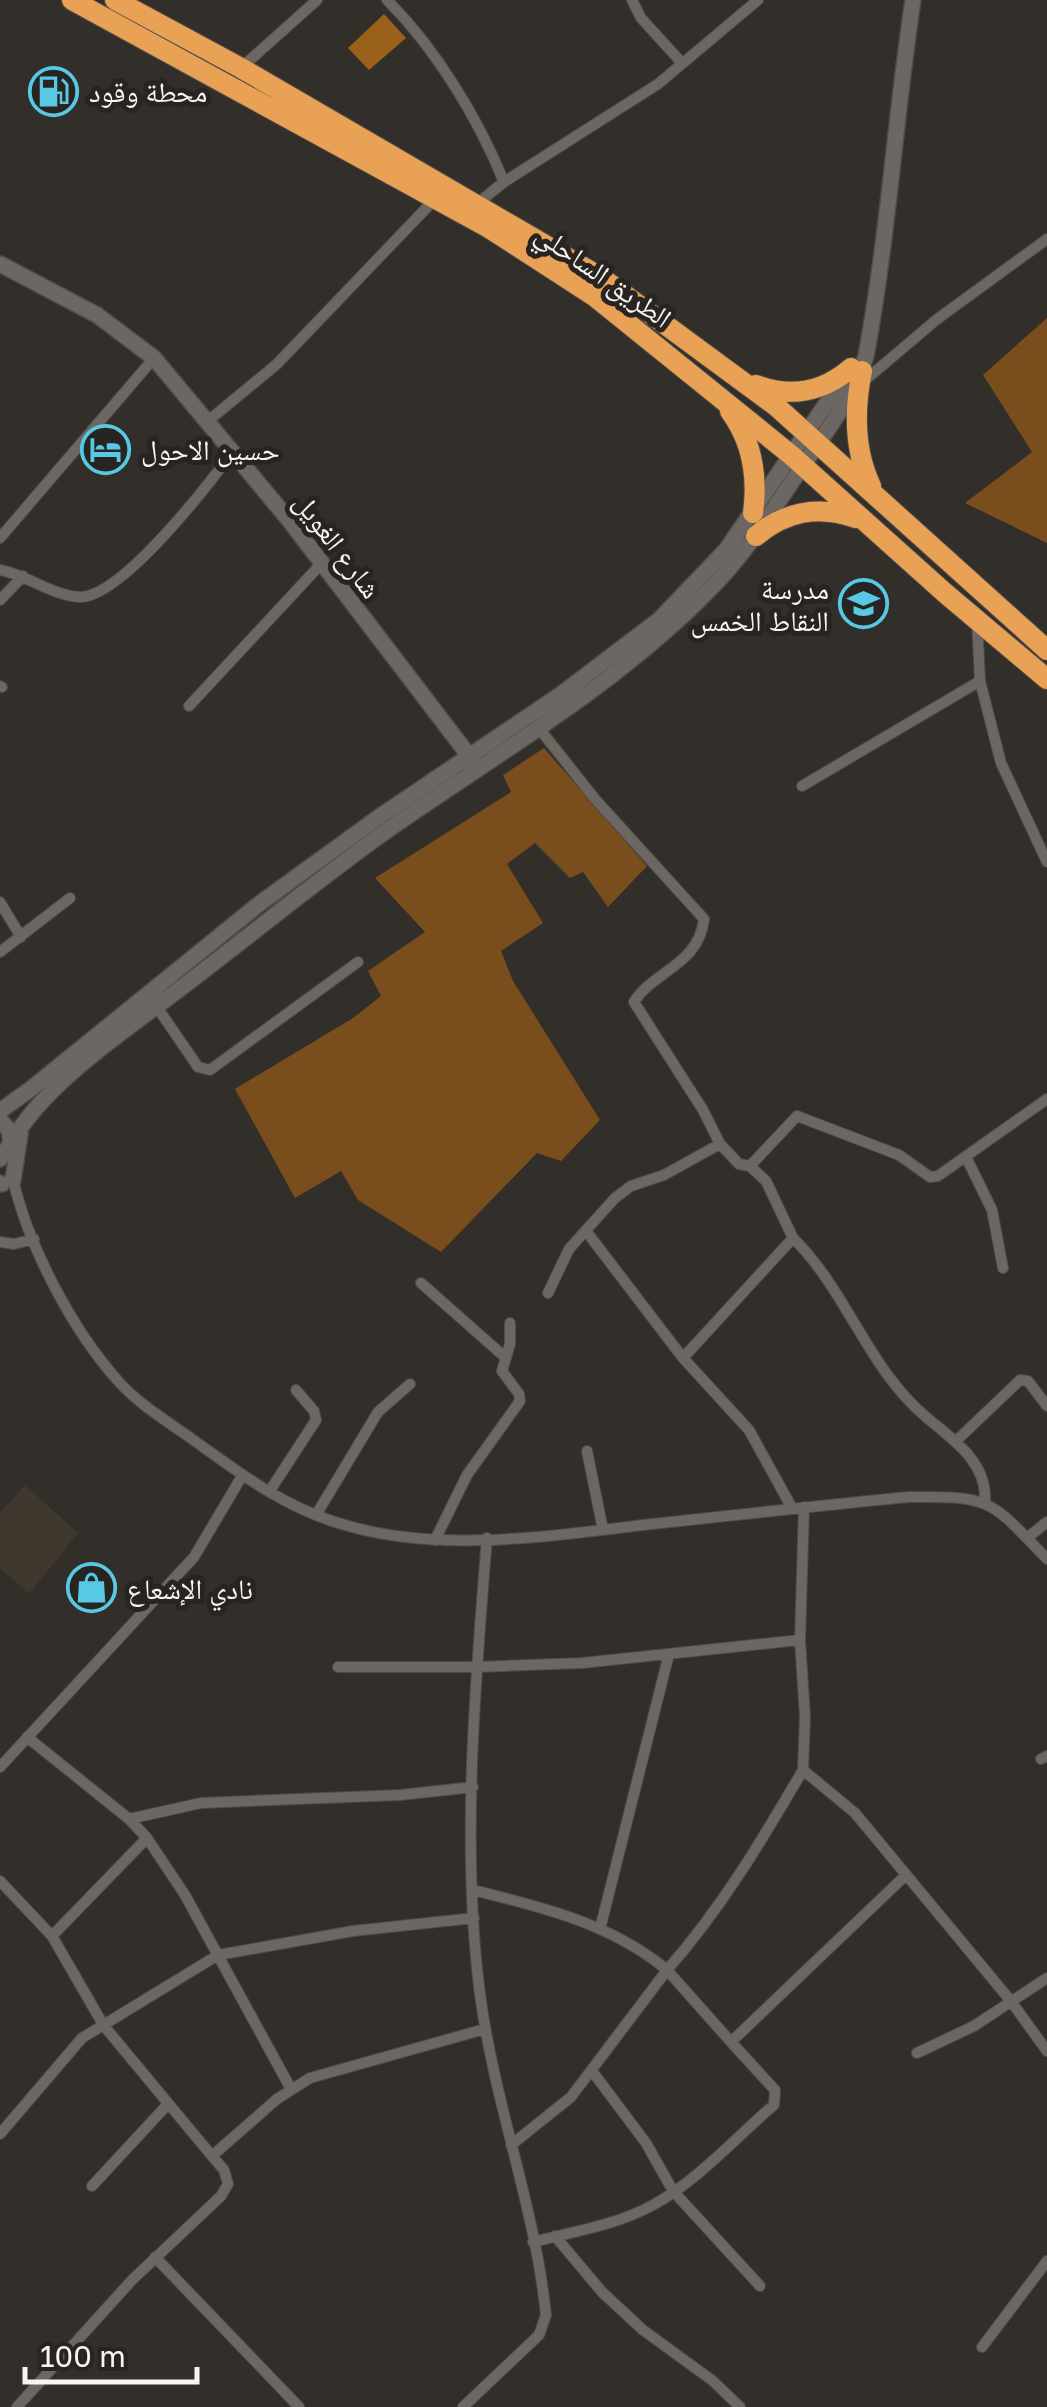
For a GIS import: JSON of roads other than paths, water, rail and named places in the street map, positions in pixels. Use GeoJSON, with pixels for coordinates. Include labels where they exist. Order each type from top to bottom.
{"type":"FeatureCollection","features":[{"type":"Feature","properties":{"kind":"highway","name":"الطريق الساحلي"},"geometry":{"type":"LineString","coordinates":[[72,0],[489,228],[594,296],[717,393],[1047,679]]}},
{"type":"Feature","properties":{"kind":"highway","name":"الطريق الساحلي"},"geometry":{"type":"LineString","coordinates":[[115,0],[478,203],[602,278],[739,377],[812,438],[1047,650]]}},
{"type":"Feature","properties":{"kind":"highway"},"geometry":{"type":"LineString","coordinates":[[739,377],[775,391],[802,392],[857,375],[859,445],[874,493]]}},
{"type":"Feature","properties":{"kind":"highway"},"geometry":{"type":"LineString","coordinates":[[717,393],[734,415],[750,452],[755,482],[753,513]]}},
{"type":"Feature","properties":{"kind":"highway"},"geometry":{"type":"LineString","coordinates":[[756,536],[770,524],[804,511],[840,512],[873,528]]}},
{"type":"Feature","properties":{"kind":"street"},"geometry":{"type":"LineString","coordinates":[[241,68],[317,0]]}},
{"type":"Feature","properties":{"kind":"street"},"geometry":{"type":"LineString","coordinates":[[387,0],[460,98],[504,182]]}},
{"type":"Feature","properties":{"kind":"street"},"geometry":{"type":"LineString","coordinates":[[632,0],[640,18],[682,63]]}},
{"type":"Feature","properties":{"kind":"street"},"geometry":{"type":"LineString","coordinates":[[478,203],[504,182],[658,84],[758,0]]}},
{"type":"Feature","properties":{"kind":"street"},"geometry":{"type":"LineString","coordinates":[[7,1150],[25,1121],[82,1066],[474,762],[488,744],[659,620],[705,574],[796,460],[857,375],[870,333],[888,220],[890,166],[913,0]]}},
{"type":"Feature","properties":{"kind":"street"},"geometry":{"type":"LineString","coordinates":[[208,421],[277,364],[435,199]]}},
{"type":"Feature","properties":{"kind":"street"},"geometry":{"type":"LineString","coordinates":[[857,375],[1047,240]]}},
{"type":"Feature","properties":{"kind":"street","name":"شارع الغويل"},"geometry":{"type":"LineString","coordinates":[[0,264],[97,315],[154,358],[234,450],[474,762]]}},
{"type":"Feature","properties":{"kind":"street"},"geometry":{"type":"LineString","coordinates":[[0,538],[154,358]]}},
{"type":"Feature","properties":{"kind":"street"},"geometry":{"type":"LineString","coordinates":[[0,570],[77,597],[102,589],[151,549],[196,501],[234,450]]}},
{"type":"Feature","properties":{"kind":"street"},"geometry":{"type":"LineString","coordinates":[[4,1106],[259,904],[440,776],[538,727],[666,631],[712,587],[756,536],[796,460]]}},
{"type":"Feature","properties":{"kind":"street"},"geometry":{"type":"LineString","coordinates":[[189,706],[320,564]]}},
{"type":"Feature","properties":{"kind":"street"},"geometry":{"type":"LineString","coordinates":[[0,600],[23,576]]}},
{"type":"Feature","properties":{"kind":"street"},"geometry":{"type":"LineString","coordinates":[[977,619],[980,680],[1000,763],[1047,862]]}},
{"type":"Feature","properties":{"kind":"street"},"geometry":{"type":"LineString","coordinates":[[802,786],[980,680]]}},
{"type":"Feature","properties":{"kind":"street"},"geometry":{"type":"LineString","coordinates":[[538,727],[595,799],[704,919],[700,936],[681,964],[634,1002],[703,1110],[720,1144],[739,1164],[750,1166],[772,1190],[794,1238],[817,1262],[893,1383],[922,1414],[956,1441],[983,1479],[985,1501]]}},
{"type":"Feature","properties":{"kind":"street"},"geometry":{"type":"LineString","coordinates":[[440,776],[449,760],[452,734],[488,744]]}},
{"type":"Feature","properties":{"kind":"street"},"geometry":{"type":"LineString","coordinates":[[0,952],[70,898]]}},
{"type":"Feature","properties":{"kind":"street"},"geometry":{"type":"LineString","coordinates":[[0,902],[20,938]]}},
{"type":"Feature","properties":{"kind":"street"},"geometry":{"type":"LineString","coordinates":[[156,1007],[198,1067],[210,1070],[358,962]]}},
{"type":"Feature","properties":{"kind":"street"},"geometry":{"type":"LineString","coordinates":[[750,1166],[797,1116],[898,1155],[930,1177],[942,1174],[1047,1099]]}},
{"type":"Feature","properties":{"kind":"street"},"geometry":{"type":"LineString","coordinates":[[0,1120],[10,1130],[4,1182],[82,1336],[119,1382],[143,1404],[242,1476],[316,1515],[354,1528],[435,1540],[603,1530],[798,1508],[951,1497],[985,1501],[1001,1511],[1047,1559]]}},
{"type":"Feature","properties":{"kind":"street"},"geometry":{"type":"LineString","coordinates":[[4,1182],[25,1121]]}},
{"type":"Feature","properties":{"kind":"street"},"geometry":{"type":"LineString","coordinates":[[548,1292],[559,1264],[623,1191],[664,1175],[720,1144]]}},
{"type":"Feature","properties":{"kind":"street"},"geometry":{"type":"LineString","coordinates":[[966,1157],[992,1210],[1003,1268]]}},
{"type":"Feature","properties":{"kind":"street"},"geometry":{"type":"LineString","coordinates":[[511,2145],[550,2117],[592,2071],[697,1936],[748,1862],[802,1770],[805,1716],[798,1508],[749,1430],[683,1358],[586,1231]]}},
{"type":"Feature","properties":{"kind":"street"},"geometry":{"type":"LineString","coordinates":[[0,1242],[14,1244],[31,1233]]}},
{"type":"Feature","properties":{"kind":"street"},"geometry":{"type":"LineString","coordinates":[[683,1358],[794,1238]]}},
{"type":"Feature","properties":{"kind":"street"},"geometry":{"type":"LineString","coordinates":[[421,1284],[506,1358]]}},
{"type":"Feature","properties":{"kind":"street"},"geometry":{"type":"LineString","coordinates":[[435,1540],[467,1475],[520,1401],[503,1375],[510,1323]]}},
{"type":"Feature","properties":{"kind":"street"},"geometry":{"type":"LineString","coordinates":[[956,1441],[1020,1380],[1028,1382],[1047,1406]]}},
{"type":"Feature","properties":{"kind":"street"},"geometry":{"type":"LineString","coordinates":[[316,1515],[378,1412],[410,1384]]}},
{"type":"Feature","properties":{"kind":"street"},"geometry":{"type":"LineString","coordinates":[[268,1492],[316,1420],[314,1411],[296,1390]]}},
{"type":"Feature","properties":{"kind":"street"},"geometry":{"type":"LineString","coordinates":[[586,1451],[603,1530]]}},
{"type":"Feature","properties":{"kind":"street"},"geometry":{"type":"LineString","coordinates":[[0,1766],[194,1557],[242,1476]]}},
{"type":"Feature","properties":{"kind":"street"},"geometry":{"type":"LineString","coordinates":[[1026,1538],[1047,1522]]}},
{"type":"Feature","properties":{"kind":"street"},"geometry":{"type":"LineString","coordinates":[[463,2407],[545,2326],[545,2304],[485,2029],[474,1918],[477,1667],[488,1538]]}},
{"type":"Feature","properties":{"kind":"street"},"geometry":{"type":"LineString","coordinates":[[338,1667],[582,1663],[800,1640]]}},
{"type":"Feature","properties":{"kind":"street"},"geometry":{"type":"LineString","coordinates":[[600,1930],[668,1654]]}},
{"type":"Feature","properties":{"kind":"street"},"geometry":{"type":"LineString","coordinates":[[27,1737],[130,1818],[148,1838],[185,1895],[291,2089]]}},
{"type":"Feature","properties":{"kind":"street"},"geometry":{"type":"LineString","coordinates":[[802,1770],[855,1813],[1010,2000],[1047,2052]]}},
{"type":"Feature","properties":{"kind":"street"},"geometry":{"type":"LineString","coordinates":[[130,1818],[201,1803],[400,1795],[473,1787]]}},
{"type":"Feature","properties":{"kind":"street"},"geometry":{"type":"LineString","coordinates":[[52,1936],[148,1838]]}},
{"type":"Feature","properties":{"kind":"street"},"geometry":{"type":"LineString","coordinates":[[731,2042],[906,1875]]}},
{"type":"Feature","properties":{"kind":"street"},"geometry":{"type":"LineString","coordinates":[[0,1881],[52,1936],[104,2026],[227,2177],[225,2190],[155,2258],[17,2407]]}},
{"type":"Feature","properties":{"kind":"street"},"geometry":{"type":"LineString","coordinates":[[473,1890],[550,1909],[648,1954],[775,2090],[774,2105],[673,2191],[640,2211],[532,2242]]}},
{"type":"Feature","properties":{"kind":"street"},"geometry":{"type":"LineString","coordinates":[[0,2134],[82,2038],[218,1954],[353,1931],[474,1918]]}},
{"type":"Feature","properties":{"kind":"street"},"geometry":{"type":"LineString","coordinates":[[918,2053],[974,2026],[1047,1978]]}},
{"type":"Feature","properties":{"kind":"street"},"geometry":{"type":"LineString","coordinates":[[212,2156],[291,2089],[332,2070],[485,2029]]}},
{"type":"Feature","properties":{"kind":"street"},"geometry":{"type":"LineString","coordinates":[[592,2071],[646,2142],[673,2191],[760,2286]]}},
{"type":"Feature","properties":{"kind":"street"},"geometry":{"type":"LineString","coordinates":[[92,2186],[168,2104]]}},
{"type":"Feature","properties":{"kind":"street"},"geometry":{"type":"LineString","coordinates":[[555,2236],[602,2292],[643,2330],[713,2381],[740,2407]]}},
{"type":"Feature","properties":{"kind":"street"},"geometry":{"type":"LineString","coordinates":[[155,2258],[299,2407]]}},
{"type":"Feature","properties":{"kind":"street"},"geometry":{"type":"LineString","coordinates":[[982,2347],[1047,2261]]}},
{"type":"Feature","properties":{"kind":"place","name":"محطة وقود"},"geometry":{"type":"Point","coordinates":[54,91]}},
{"type":"Feature","properties":{"kind":"place","name":"حسين الاحول"},"geometry":{"type":"Point","coordinates":[106,449]}},
{"type":"Feature","properties":{"kind":"place","name":"مدرسة النقاط الخمس"},"geometry":{"type":"Point","coordinates":[864,604]}},
{"type":"Feature","properties":{"kind":"place","name":"نادي الإشعاع"},"geometry":{"type":"Point","coordinates":[92,1588]}}]}
